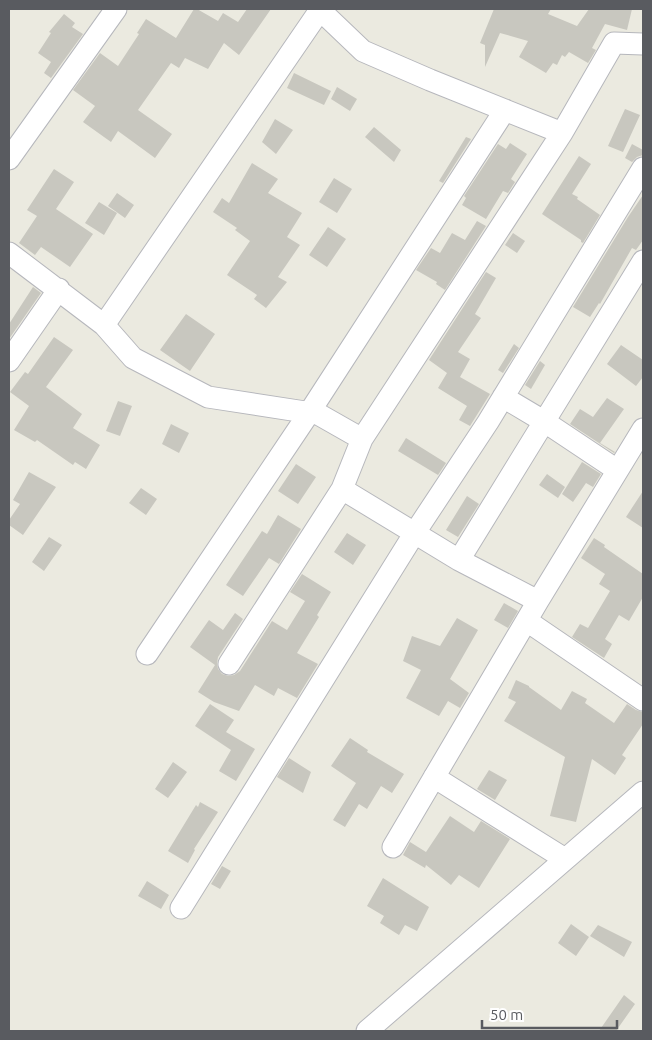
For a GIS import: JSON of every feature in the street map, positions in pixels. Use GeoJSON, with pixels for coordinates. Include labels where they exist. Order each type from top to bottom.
{"type":"FeatureCollection","features":[{"type":"Feature","properties":{"kind":"street"},"geometry":{"type":"LineString","coordinates":[[9,159],[116,9]]}},
{"type":"Feature","properties":{"kind":"street"},"geometry":{"type":"LineString","coordinates":[[104,325],[319,9],[363,51],[562,133]]}},
{"type":"Feature","properties":{"kind":"street"},"geometry":{"type":"LineString","coordinates":[[229,664],[342,489],[362,439],[562,133],[614,43],[643,44]]}},
{"type":"Feature","properties":{"kind":"street"},"geometry":{"type":"LineString","coordinates":[[147,654],[309,413],[505,110]]}},
{"type":"Feature","properties":{"kind":"street"},"geometry":{"type":"LineString","coordinates":[[180,908],[414,534],[503,397],[643,168]]}},
{"type":"Feature","properties":{"kind":"street"},"geometry":{"type":"LineString","coordinates":[[9,253],[104,325],[133,358],[208,396],[318,414],[362,439]]}},
{"type":"Feature","properties":{"kind":"street"},"geometry":{"type":"LineString","coordinates":[[459,560],[545,422],[637,288],[643,262]]}},
{"type":"Feature","properties":{"kind":"street"},"geometry":{"type":"LineString","coordinates":[[9,360],[58,289]]}},
{"type":"Feature","properties":{"kind":"street"},"geometry":{"type":"LineString","coordinates":[[503,397],[545,422],[617,470]]}},
{"type":"Feature","properties":{"kind":"street"},"geometry":{"type":"LineString","coordinates":[[393,847],[526,621],[643,429]]}},
{"type":"Feature","properties":{"kind":"street"},"geometry":{"type":"LineString","coordinates":[[342,489],[459,560],[538,601]]}},
{"type":"Feature","properties":{"kind":"street"},"geometry":{"type":"LineString","coordinates":[[526,621],[643,700]]}},
{"type":"Feature","properties":{"kind":"street"},"geometry":{"type":"LineString","coordinates":[[434,777],[565,859]]}},
{"type":"Feature","properties":{"kind":"street"},"geometry":{"type":"LineString","coordinates":[[367,1031],[643,792]]}},
{"type":"Feature","properties":{"kind":"building"},"geometry":{"type":"Polygon","coordinates":[[[194,9],[218,21],[223,13],[238,22],[247,9],[271,9],[239,55],[224,43],[208,69],[185,58],[179,68],[171,63],[138,110],[172,134],[155,158],[118,131],[111,142],[83,122],[95,106],[73,90],[100,53],[118,66],[139,34],[137,33],[146,19],[176,38],[194,9]]]}},
{"type":"Feature","properties":{"kind":"building"},"geometry":{"type":"Polygon","coordinates":[[[494,9],[551,9],[548,14],[577,26],[589,9],[632,9],[627,30],[605,24],[592,48],[596,50],[588,63],[569,52],[565,57],[562,55],[557,65],[553,63],[546,73],[519,57],[528,41],[500,33],[485,67],[485,45],[480,43],[494,9]]]}},
{"type":"Feature","properties":{"kind":"building"},"geometry":{"type":"Polygon","coordinates":[[[64,14],[75,23],[72,27],[83,34],[51,78],[44,73],[51,62],[38,53],[51,33],[49,32],[64,14]]]}},
{"type":"Feature","properties":{"kind":"building"},"geometry":{"type":"Polygon","coordinates":[[[294,73],[331,91],[324,105],[287,88],[294,73]]]}},
{"type":"Feature","properties":{"kind":"building"},"geometry":{"type":"Polygon","coordinates":[[[337,87],[357,99],[350,111],[331,99],[337,87]]]}},
{"type":"Feature","properties":{"kind":"building"},"geometry":{"type":"Polygon","coordinates":[[[625,109],[640,115],[623,152],[608,146],[625,109]]]}},
{"type":"Feature","properties":{"kind":"building"},"geometry":{"type":"Polygon","coordinates":[[[275,119],[293,130],[276,154],[262,142],[275,119]]]}},
{"type":"Feature","properties":{"kind":"building"},"geometry":{"type":"Polygon","coordinates":[[[374,127],[401,150],[394,162],[365,137],[374,127]]]}},
{"type":"Feature","properties":{"kind":"building"},"geometry":{"type":"Polygon","coordinates":[[[466,137],[471,139],[443,183],[439,181],[466,137]]]}},
{"type":"Feature","properties":{"kind":"building"},"geometry":{"type":"Polygon","coordinates":[[[510,143],[527,154],[511,179],[515,182],[508,193],[503,191],[486,219],[462,205],[466,198],[464,196],[498,144],[506,149],[510,143]]]}},
{"type":"Feature","properties":{"kind":"building"},"geometry":{"type":"Polygon","coordinates":[[[632,144],[643,150],[643,155],[637,157],[632,162],[625,158],[632,144]]]}},
{"type":"Feature","properties":{"kind":"building"},"geometry":{"type":"Polygon","coordinates":[[[579,156],[591,164],[572,194],[600,215],[583,243],[542,214],[579,156]]]}},
{"type":"Feature","properties":{"kind":"building"},"geometry":{"type":"Polygon","coordinates":[[[252,163],[278,179],[268,193],[302,213],[287,237],[300,245],[278,277],[287,282],[266,308],[254,299],[257,295],[227,275],[250,241],[235,230],[237,228],[213,212],[222,198],[229,203],[252,163]]]}},
{"type":"Feature","properties":{"kind":"building"},"geometry":{"type":"Polygon","coordinates":[[[54,169],[74,182],[56,209],[93,234],[70,267],[41,247],[35,255],[19,243],[37,216],[27,210],[54,169]]]}},
{"type":"Feature","properties":{"kind":"building"},"geometry":{"type":"Polygon","coordinates":[[[334,178],[352,189],[337,213],[319,202],[334,178]]]}},
{"type":"Feature","properties":{"kind":"building"},"geometry":{"type":"Polygon","coordinates":[[[117,193],[134,205],[125,218],[108,206],[117,193]]]}},
{"type":"Feature","properties":{"kind":"building"},"geometry":{"type":"Polygon","coordinates":[[[643,195],[643,240],[636,250],[632,248],[600,304],[590,317],[573,307],[643,195]]]}},
{"type":"Feature","properties":{"kind":"building"},"geometry":{"type":"Polygon","coordinates":[[[99,202],[117,213],[104,235],[85,223],[99,202]]]}},
{"type":"Feature","properties":{"kind":"building"},"geometry":{"type":"Polygon","coordinates":[[[477,221],[486,226],[445,290],[436,284],[437,282],[416,270],[431,248],[440,253],[452,233],[465,240],[477,221]]]}},
{"type":"Feature","properties":{"kind":"building"},"geometry":{"type":"Polygon","coordinates":[[[328,227],[346,239],[327,267],[309,255],[328,227]]]}},
{"type":"Feature","properties":{"kind":"building"},"geometry":{"type":"Polygon","coordinates":[[[513,233],[525,241],[517,253],[505,245],[513,233]]]}},
{"type":"Feature","properties":{"kind":"building"},"geometry":{"type":"Polygon","coordinates":[[[486,272],[496,278],[475,314],[481,318],[458,352],[470,359],[460,377],[490,394],[470,426],[459,420],[467,406],[438,388],[447,373],[429,360],[486,272]]]}},
{"type":"Feature","properties":{"kind":"building"},"geometry":{"type":"Polygon","coordinates":[[[33,287],[41,293],[9,339],[9,324],[33,287]]]}},
{"type":"Feature","properties":{"kind":"building"},"geometry":{"type":"Polygon","coordinates":[[[186,314],[215,334],[190,371],[160,350],[186,314]]]}},
{"type":"Feature","properties":{"kind":"building"},"geometry":{"type":"Polygon","coordinates":[[[54,337],[73,350],[46,387],[82,414],[73,428],[100,445],[86,469],[75,462],[73,465],[37,440],[35,442],[14,430],[29,406],[10,392],[25,372],[28,374],[54,337]]]}},
{"type":"Feature","properties":{"kind":"building"},"geometry":{"type":"Polygon","coordinates":[[[514,344],[519,348],[503,373],[498,370],[514,344]]]}},
{"type":"Feature","properties":{"kind":"building"},"geometry":{"type":"Polygon","coordinates":[[[621,345],[643,360],[643,377],[636,386],[607,364],[621,345]]]}},
{"type":"Feature","properties":{"kind":"building"},"geometry":{"type":"Polygon","coordinates":[[[540,361],[545,365],[531,389],[525,385],[540,361]]]}},
{"type":"Feature","properties":{"kind":"building"},"geometry":{"type":"Polygon","coordinates":[[[607,398],[624,409],[600,443],[614,453],[570,424],[580,409],[593,417],[607,398]]]}},
{"type":"Feature","properties":{"kind":"building"},"geometry":{"type":"Polygon","coordinates":[[[118,401],[132,406],[120,436],[106,431],[118,401]]]}},
{"type":"Feature","properties":{"kind":"building"},"geometry":{"type":"Polygon","coordinates":[[[171,424],[189,433],[179,453],[162,444],[171,424]]]}},
{"type":"Feature","properties":{"kind":"building"},"geometry":{"type":"Polygon","coordinates":[[[406,438],[446,463],[438,475],[398,451],[406,438]]]}},
{"type":"Feature","properties":{"kind":"building"},"geometry":{"type":"Polygon","coordinates":[[[582,462],[601,474],[593,487],[586,483],[573,502],[562,494],[582,462]]]}},
{"type":"Feature","properties":{"kind":"building"},"geometry":{"type":"Polygon","coordinates":[[[296,464],[316,477],[298,504],[278,491],[296,464]]]}},
{"type":"Feature","properties":{"kind":"building"},"geometry":{"type":"Polygon","coordinates":[[[29,472],[56,487],[23,535],[9,525],[9,520],[20,504],[13,500],[29,472]]]}},
{"type":"Feature","properties":{"kind":"building"},"geometry":{"type":"Polygon","coordinates":[[[547,474],[565,487],[558,498],[539,485],[547,474]]]}},
{"type":"Feature","properties":{"kind":"building"},"geometry":{"type":"Polygon","coordinates":[[[141,488],[157,499],[146,515],[129,503],[141,488]]]}},
{"type":"Feature","properties":{"kind":"building"},"geometry":{"type":"Polygon","coordinates":[[[643,491],[643,528],[626,517],[643,491]]]}},
{"type":"Feature","properties":{"kind":"building"},"geometry":{"type":"Polygon","coordinates":[[[467,496],[479,504],[458,537],[446,530],[467,496]]]}},
{"type":"Feature","properties":{"kind":"building"},"geometry":{"type":"Polygon","coordinates":[[[278,515],[301,529],[279,564],[269,558],[243,596],[226,585],[262,531],[267,534],[278,515]]]}},
{"type":"Feature","properties":{"kind":"building"},"geometry":{"type":"Polygon","coordinates":[[[347,533],[366,545],[353,565],[334,552],[347,533]]]}},
{"type":"Feature","properties":{"kind":"building"},"geometry":{"type":"Polygon","coordinates":[[[49,537],[62,545],[44,571],[32,562],[49,537]]]}},
{"type":"Feature","properties":{"kind":"building"},"geometry":{"type":"Polygon","coordinates":[[[594,538],[643,574],[643,597],[629,621],[619,615],[605,639],[612,644],[604,658],[572,637],[580,624],[588,628],[610,591],[599,584],[605,574],[581,558],[594,538]]]}},
{"type":"Feature","properties":{"kind":"building"},"geometry":{"type":"Polygon","coordinates":[[[302,574],[331,592],[317,615],[319,617],[297,653],[318,664],[297,698],[278,688],[274,696],[255,685],[239,711],[214,702],[198,692],[215,665],[190,647],[209,620],[223,630],[235,613],[243,619],[218,657],[217,663],[218,669],[222,674],[234,675],[240,671],[272,621],[287,630],[305,601],[290,592],[302,574]]]}},
{"type":"Feature","properties":{"kind":"building"},"geometry":{"type":"Polygon","coordinates":[[[504,603],[518,611],[508,628],[494,620],[504,603]]]}},
{"type":"Feature","properties":{"kind":"building"},"geometry":{"type":"Polygon","coordinates":[[[457,618],[478,630],[450,679],[469,693],[460,708],[448,701],[439,716],[406,698],[421,670],[403,661],[412,636],[440,646],[457,618]]]}},
{"type":"Feature","properties":{"kind":"building"},"geometry":{"type":"Polygon","coordinates":[[[516,680],[529,686],[561,710],[572,691],[587,699],[585,703],[614,723],[627,704],[643,712],[643,724],[622,755],[626,758],[615,775],[592,759],[576,822],[550,816],[565,757],[504,721],[516,702],[508,698],[516,680]]]}},
{"type":"Feature","properties":{"kind":"building"},"geometry":{"type":"Polygon","coordinates":[[[210,704],[234,720],[226,732],[255,749],[236,781],[219,771],[231,750],[195,726],[210,704]]]}},
{"type":"Feature","properties":{"kind":"building"},"geometry":{"type":"Polygon","coordinates":[[[350,738],[368,750],[367,752],[404,774],[392,793],[381,786],[367,809],[359,804],[345,827],[333,820],[356,783],[331,766],[350,738]]]}},
{"type":"Feature","properties":{"kind":"building"},"geometry":{"type":"Polygon","coordinates":[[[289,758],[311,772],[303,793],[277,777],[289,758]]]}},
{"type":"Feature","properties":{"kind":"building"},"geometry":{"type":"Polygon","coordinates":[[[173,762],[187,772],[168,798],[155,789],[173,762]]]}},
{"type":"Feature","properties":{"kind":"building"},"geometry":{"type":"Polygon","coordinates":[[[489,770],[507,780],[495,800],[477,789],[489,770]]]}},
{"type":"Feature","properties":{"kind":"building"},"geometry":{"type":"Polygon","coordinates":[[[200,802],[218,812],[194,849],[188,863],[168,851],[196,805],[198,807],[200,802]]]}},
{"type":"Feature","properties":{"kind":"building"},"geometry":{"type":"Polygon","coordinates":[[[450,816],[474,832],[481,821],[510,839],[479,888],[459,875],[451,885],[426,865],[425,868],[403,855],[410,842],[426,852],[450,816]]]}},
{"type":"Feature","properties":{"kind":"building"},"geometry":{"type":"Polygon","coordinates":[[[222,866],[231,871],[220,889],[211,884],[222,866]]]}},
{"type":"Feature","properties":{"kind":"building"},"geometry":{"type":"Polygon","coordinates":[[[383,878],[429,907],[417,931],[405,925],[399,935],[380,923],[384,916],[367,906],[383,878]]]}},
{"type":"Feature","properties":{"kind":"building"},"geometry":{"type":"Polygon","coordinates":[[[147,881],[169,895],[161,909],[138,896],[147,881]]]}},
{"type":"Feature","properties":{"kind":"building"},"geometry":{"type":"Polygon","coordinates":[[[571,924],[589,937],[576,956],[558,943],[571,924]]]}},
{"type":"Feature","properties":{"kind":"building"},"geometry":{"type":"Polygon","coordinates":[[[598,925],[632,942],[624,957],[590,936],[598,925]]]}},
{"type":"Feature","properties":{"kind":"building"},"geometry":{"type":"Polygon","coordinates":[[[624,995],[635,1004],[616,1031],[599,1031],[624,995]]]}}]}
